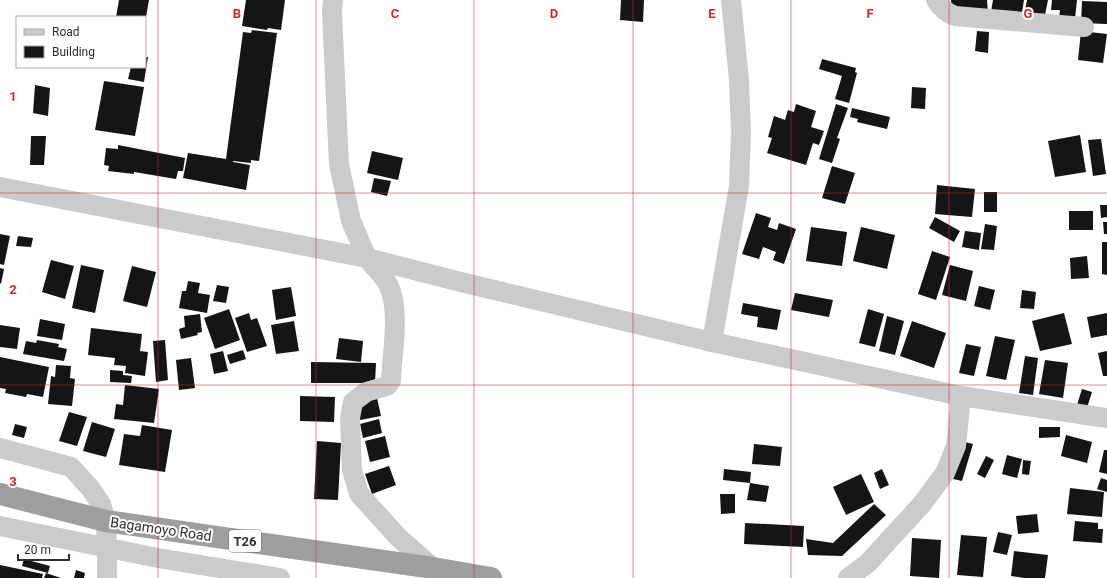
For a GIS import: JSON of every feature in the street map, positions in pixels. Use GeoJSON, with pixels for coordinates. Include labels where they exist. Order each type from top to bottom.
{"type":"FeatureCollection","features":[{"type":"Feature","properties":{"kind":"highway","name":"Bagamoyo Road"},"geometry":{"type":"LineString","coordinates":[[0,494],[106,521],[433,568],[485,577]]}},
{"type":"Feature","properties":{"kind":"street"},"geometry":{"type":"LineString","coordinates":[[333,0],[332,13],[339,164],[351,221],[366,258],[387,283],[394,299],[395,316],[391,381],[387,386],[366,392],[353,402],[350,418],[352,470],[359,494],[398,537],[433,568]]}},
{"type":"Feature","properties":{"kind":"street"},"geometry":{"type":"LineString","coordinates":[[712,342],[739,186],[741,133],[739,80],[731,0]]}},
{"type":"Feature","properties":{"kind":"street"},"geometry":{"type":"LineString","coordinates":[[936,0],[947,13],[954,16],[1084,27]]}},
{"type":"Feature","properties":{"kind":"street"},"geometry":{"type":"LineString","coordinates":[[0,187],[366,258],[468,284],[712,342],[960,396],[1107,418]]}},
{"type":"Feature","properties":{"kind":"street"},"geometry":{"type":"LineString","coordinates":[[848,578],[868,563],[895,534],[922,504],[945,473],[956,446],[960,396]]}},
{"type":"Feature","properties":{"kind":"street"},"geometry":{"type":"LineString","coordinates":[[0,448],[71,467],[91,489],[101,504],[106,521],[107,578]]}},
{"type":"Feature","properties":{"kind":"street"},"geometry":{"type":"LineString","coordinates":[[0,526],[158,558],[280,578]]}},
{"type":"Feature","properties":{"kind":"building"},"geometry":{"type":"Polygon","coordinates":[[[119,0],[149,0],[146,17],[116,16],[119,0]]]}},
{"type":"Feature","properties":{"kind":"building"},"geometry":{"type":"Polygon","coordinates":[[[246,0],[285,0],[281,30],[268,28],[267,30],[242,26],[246,0]]]}},
{"type":"Feature","properties":{"kind":"building"},"geometry":{"type":"Polygon","coordinates":[[[621,0],[644,0],[643,22],[620,20],[621,0]]]}},
{"type":"Feature","properties":{"kind":"building"},"geometry":{"type":"Polygon","coordinates":[[[951,0],[987,0],[988,13],[952,14],[951,0]]]}},
{"type":"Feature","properties":{"kind":"building"},"geometry":{"type":"Polygon","coordinates":[[[993,0],[1024,0],[1021,19],[990,17],[993,0]]]}},
{"type":"Feature","properties":{"kind":"building"},"geometry":{"type":"Polygon","coordinates":[[[1027,0],[1048,0],[1044,20],[1024,16],[1027,0]]]}},
{"type":"Feature","properties":{"kind":"building"},"geometry":{"type":"Polygon","coordinates":[[[1052,0],[1077,0],[1075,19],[1059,18],[1060,10],[1051,10],[1052,0]]]}},
{"type":"Feature","properties":{"kind":"building"},"geometry":{"type":"Polygon","coordinates":[[[1082,1],[1107,2],[1107,24],[1081,23],[1082,1]]]}},
{"type":"Feature","properties":{"kind":"building"},"geometry":{"type":"Polygon","coordinates":[[[252,30],[277,33],[259,161],[251,160],[251,163],[233,161],[250,165],[246,190],[183,178],[188,153],[226,159],[243,32],[251,33],[252,30]]]}},
{"type":"Feature","properties":{"kind":"building"},"geometry":{"type":"Polygon","coordinates":[[[977,31],[989,32],[988,53],[975,51],[977,31]]]}},
{"type":"Feature","properties":{"kind":"building"},"geometry":{"type":"Polygon","coordinates":[[[1081,31],[1107,34],[1103,63],[1078,60],[1081,31]]]}},
{"type":"Feature","properties":{"kind":"building"},"geometry":{"type":"Polygon","coordinates":[[[146,57],[148,57],[144,82],[128,79],[131,68],[146,68],[146,57]]]}},
{"type":"Feature","properties":{"kind":"building"},"geometry":{"type":"Polygon","coordinates":[[[822,59],[856,68],[855,72],[857,73],[849,103],[835,99],[842,76],[819,69],[822,59]]]}},
{"type":"Feature","properties":{"kind":"building"},"geometry":{"type":"Polygon","coordinates":[[[104,81],[144,87],[135,136],[95,130],[104,81]]]}},
{"type":"Feature","properties":{"kind":"building"},"geometry":{"type":"Polygon","coordinates":[[[35,85],[50,88],[48,116],[33,113],[35,85]]]}},
{"type":"Feature","properties":{"kind":"building"},"geometry":{"type":"Polygon","coordinates":[[[912,87],[926,88],[925,109],[911,108],[912,87]]]}},
{"type":"Feature","properties":{"kind":"building"},"geometry":{"type":"Polygon","coordinates":[[[796,104],[816,111],[811,127],[824,131],[819,145],[813,143],[806,165],[767,153],[772,138],[768,137],[774,116],[785,120],[788,110],[794,112],[796,104]]]}},
{"type":"Feature","properties":{"kind":"building"},"geometry":{"type":"Polygon","coordinates":[[[836,104],[848,108],[837,138],[840,139],[832,163],[819,159],[836,104]]]}},
{"type":"Feature","properties":{"kind":"building"},"geometry":{"type":"Polygon","coordinates":[[[852,108],[890,117],[887,129],[857,122],[858,119],[850,117],[852,108]]]}},
{"type":"Feature","properties":{"kind":"building"},"geometry":{"type":"Polygon","coordinates":[[[1080,135],[1086,172],[1055,177],[1048,141],[1080,135]]]}},
{"type":"Feature","properties":{"kind":"building"},"geometry":{"type":"Polygon","coordinates":[[[31,136],[46,136],[44,165],[30,165],[31,136]]]}},
{"type":"Feature","properties":{"kind":"building"},"geometry":{"type":"Polygon","coordinates":[[[1101,139],[1106,174],[1093,176],[1088,140],[1101,139]]]}},
{"type":"Feature","properties":{"kind":"building"},"geometry":{"type":"Polygon","coordinates":[[[118,145],[185,158],[183,171],[178,171],[176,179],[134,172],[134,174],[108,171],[109,166],[104,165],[106,148],[118,149],[118,145]]]}},
{"type":"Feature","properties":{"kind":"building"},"geometry":{"type":"Polygon","coordinates":[[[372,151],[403,158],[398,180],[367,173],[372,151]]]}},
{"type":"Feature","properties":{"kind":"building"},"geometry":{"type":"Polygon","coordinates":[[[832,166],[855,173],[845,204],[822,198],[832,166]]]}},
{"type":"Feature","properties":{"kind":"building"},"geometry":{"type":"Polygon","coordinates":[[[374,178],[391,181],[387,196],[371,192],[374,178]]]}},
{"type":"Feature","properties":{"kind":"building"},"geometry":{"type":"Polygon","coordinates":[[[937,185],[975,189],[972,217],[935,214],[937,185]]]}},
{"type":"Feature","properties":{"kind":"building"},"geometry":{"type":"Polygon","coordinates":[[[984,192],[997,192],[997,212],[984,212],[984,192]]]}},
{"type":"Feature","properties":{"kind":"building"},"geometry":{"type":"Polygon","coordinates":[[[1100,205],[1107,205],[1107,217],[1101,218],[1100,205]]]}},
{"type":"Feature","properties":{"kind":"building"},"geometry":{"type":"Polygon","coordinates":[[[1069,211],[1093,211],[1093,230],[1069,230],[1069,211]]]}},
{"type":"Feature","properties":{"kind":"building"},"geometry":{"type":"Polygon","coordinates":[[[756,213],[771,218],[768,227],[777,230],[779,223],[796,229],[784,264],[773,260],[776,252],[763,247],[759,259],[742,254],[756,213]]]}},
{"type":"Feature","properties":{"kind":"building"},"geometry":{"type":"Polygon","coordinates":[[[935,217],[960,231],[954,242],[929,228],[935,217]]]}},
{"type":"Feature","properties":{"kind":"building"},"geometry":{"type":"Polygon","coordinates":[[[1103,222],[1107,222],[1107,234],[1104,234],[1103,222]]]}},
{"type":"Feature","properties":{"kind":"building"},"geometry":{"type":"Polygon","coordinates":[[[985,224],[997,226],[994,250],[981,249],[985,224]]]}},
{"type":"Feature","properties":{"kind":"building"},"geometry":{"type":"Polygon","coordinates":[[[811,227],[847,232],[842,266],[806,261],[811,227]]]}},
{"type":"Feature","properties":{"kind":"building"},"geometry":{"type":"Polygon","coordinates":[[[861,227],[895,235],[887,269],[853,261],[861,227]]]}},
{"type":"Feature","properties":{"kind":"building"},"geometry":{"type":"Polygon","coordinates":[[[965,231],[981,233],[979,250],[962,247],[965,231]]]}},
{"type":"Feature","properties":{"kind":"building"},"geometry":{"type":"Polygon","coordinates":[[[0,234],[10,236],[4,265],[0,264],[0,234]]]}},
{"type":"Feature","properties":{"kind":"building"},"geometry":{"type":"Polygon","coordinates":[[[18,236],[33,238],[31,247],[16,246],[18,236]]]}},
{"type":"Feature","properties":{"kind":"building"},"geometry":{"type":"Polygon","coordinates":[[[1102,242],[1107,242],[1107,275],[1102,274],[1102,242]]]}},
{"type":"Feature","properties":{"kind":"building"},"geometry":{"type":"Polygon","coordinates":[[[932,251],[950,257],[936,300],[918,294],[932,251]]]}},
{"type":"Feature","properties":{"kind":"building"},"geometry":{"type":"Polygon","coordinates":[[[1087,256],[1089,278],[1071,279],[1070,258],[1087,256]]]}},
{"type":"Feature","properties":{"kind":"building"},"geometry":{"type":"Polygon","coordinates":[[[51,260],[74,266],[65,299],[42,292],[51,260]]]}},
{"type":"Feature","properties":{"kind":"building"},"geometry":{"type":"Polygon","coordinates":[[[81,265],[104,270],[95,313],[72,308],[81,265]]]}},
{"type":"Feature","properties":{"kind":"building"},"geometry":{"type":"Polygon","coordinates":[[[950,265],[973,271],[966,301],[942,295],[950,265]]]}},
{"type":"Feature","properties":{"kind":"building"},"geometry":{"type":"Polygon","coordinates":[[[132,266],[156,272],[147,307],[123,301],[132,266]]]}},
{"type":"Feature","properties":{"kind":"building"},"geometry":{"type":"Polygon","coordinates":[[[0,268],[4,269],[1,284],[0,283],[0,268]]]}},
{"type":"Feature","properties":{"kind":"building"},"geometry":{"type":"Polygon","coordinates":[[[188,281],[200,283],[198,293],[210,295],[207,313],[179,308],[182,291],[186,291],[188,281]]]}},
{"type":"Feature","properties":{"kind":"building"},"geometry":{"type":"Polygon","coordinates":[[[217,285],[229,287],[226,303],[213,301],[217,285]]]}},
{"type":"Feature","properties":{"kind":"building"},"geometry":{"type":"Polygon","coordinates":[[[979,286],[995,290],[990,310],[974,306],[979,286]]]}},
{"type":"Feature","properties":{"kind":"building"},"geometry":{"type":"Polygon","coordinates":[[[291,287],[296,316],[276,320],[272,290],[291,287]]]}},
{"type":"Feature","properties":{"kind":"building"},"geometry":{"type":"Polygon","coordinates":[[[1022,290],[1036,292],[1034,309],[1020,308],[1022,290]]]}},
{"type":"Feature","properties":{"kind":"building"},"geometry":{"type":"Polygon","coordinates":[[[795,293],[833,300],[829,317],[791,310],[795,293]]]}},
{"type":"Feature","properties":{"kind":"building"},"geometry":{"type":"Polygon","coordinates":[[[743,303],[781,310],[777,330],[757,327],[758,317],[741,314],[743,303]]]}},
{"type":"Feature","properties":{"kind":"building"},"geometry":{"type":"Polygon","coordinates":[[[229,309],[240,340],[215,349],[204,318],[229,309]]]}},
{"type":"Feature","properties":{"kind":"building"},"geometry":{"type":"Polygon","coordinates":[[[868,309],[884,314],[875,347],[859,343],[868,309]]]}},
{"type":"Feature","properties":{"kind":"building"},"geometry":{"type":"Polygon","coordinates":[[[249,313],[251,320],[257,318],[267,346],[247,352],[235,318],[249,313]]]}},
{"type":"Feature","properties":{"kind":"building"},"geometry":{"type":"Polygon","coordinates":[[[1064,313],[1072,344],[1040,351],[1032,321],[1064,313]]]}},
{"type":"Feature","properties":{"kind":"building"},"geometry":{"type":"Polygon","coordinates":[[[1107,313],[1107,335],[1091,338],[1087,317],[1107,313]]]}},
{"type":"Feature","properties":{"kind":"building"},"geometry":{"type":"Polygon","coordinates":[[[200,314],[202,332],[197,333],[198,335],[181,339],[179,329],[185,327],[184,316],[200,314]]]}},
{"type":"Feature","properties":{"kind":"building"},"geometry":{"type":"Polygon","coordinates":[[[887,316],[904,321],[895,355],[879,351],[887,316]]]}},
{"type":"Feature","properties":{"kind":"building"},"geometry":{"type":"Polygon","coordinates":[[[40,319],[65,324],[62,340],[37,336],[40,319]]]}},
{"type":"Feature","properties":{"kind":"building"},"geometry":{"type":"Polygon","coordinates":[[[294,321],[299,351],[276,354],[271,325],[294,321]]]}},
{"type":"Feature","properties":{"kind":"building"},"geometry":{"type":"Polygon","coordinates":[[[912,321],[946,333],[934,368],[900,356],[912,321]]]}},
{"type":"Feature","properties":{"kind":"building"},"geometry":{"type":"Polygon","coordinates":[[[0,325],[20,328],[17,349],[0,347],[0,325]]]}},
{"type":"Feature","properties":{"kind":"building"},"geometry":{"type":"Polygon","coordinates":[[[91,328],[142,334],[140,351],[148,352],[145,376],[125,373],[126,366],[114,365],[115,358],[88,355],[91,328]]]}},
{"type":"Feature","properties":{"kind":"building"},"geometry":{"type":"Polygon","coordinates":[[[995,336],[1015,340],[1006,380],[986,376],[995,336]]]}},
{"type":"Feature","properties":{"kind":"building"},"geometry":{"type":"Polygon","coordinates":[[[339,338],[363,341],[361,362],[336,359],[339,338]]]}},
{"type":"Feature","properties":{"kind":"building"},"geometry":{"type":"Polygon","coordinates":[[[37,340],[59,344],[58,347],[67,349],[64,361],[23,354],[26,341],[36,343],[37,340]]]}},
{"type":"Feature","properties":{"kind":"building"},"geometry":{"type":"Polygon","coordinates":[[[165,340],[168,380],[156,382],[153,341],[165,340]]]}},
{"type":"Feature","properties":{"kind":"building"},"geometry":{"type":"Polygon","coordinates":[[[966,344],[981,347],[974,376],[959,373],[966,344]]]}},
{"type":"Feature","properties":{"kind":"building"},"geometry":{"type":"Polygon","coordinates":[[[243,350],[246,359],[230,364],[227,355],[243,350]]]}},
{"type":"Feature","properties":{"kind":"building"},"geometry":{"type":"Polygon","coordinates":[[[223,351],[228,371],[214,374],[210,354],[223,351]]]}},
{"type":"Feature","properties":{"kind":"building"},"geometry":{"type":"Polygon","coordinates":[[[1107,351],[1107,376],[1103,376],[1098,353],[1107,351]]]}},
{"type":"Feature","properties":{"kind":"building"},"geometry":{"type":"Polygon","coordinates":[[[1025,356],[1038,358],[1033,395],[1019,393],[1025,356]]]}},
{"type":"Feature","properties":{"kind":"building"},"geometry":{"type":"Polygon","coordinates":[[[0,357],[49,367],[43,397],[27,394],[26,397],[5,393],[6,389],[0,388],[0,357]]]}},
{"type":"Feature","properties":{"kind":"building"},"geometry":{"type":"Polygon","coordinates":[[[191,358],[195,388],[179,390],[176,360],[191,358]]]}},
{"type":"Feature","properties":{"kind":"building"},"geometry":{"type":"Polygon","coordinates":[[[1045,360],[1068,363],[1063,398],[1039,394],[1045,360]]]}},
{"type":"Feature","properties":{"kind":"building"},"geometry":{"type":"Polygon","coordinates":[[[311,362],[376,363],[375,383],[311,383],[311,362]]]}},
{"type":"Feature","properties":{"kind":"building"},"geometry":{"type":"Polygon","coordinates":[[[56,365],[71,366],[70,378],[75,379],[72,406],[48,404],[51,376],[55,377],[56,365]]]}},
{"type":"Feature","properties":{"kind":"building"},"geometry":{"type":"Polygon","coordinates":[[[110,370],[123,371],[123,375],[132,376],[131,383],[110,382],[110,370]]]}},
{"type":"Feature","properties":{"kind":"building"},"geometry":{"type":"Polygon","coordinates":[[[125,385],[159,389],[154,423],[114,419],[116,404],[123,405],[125,385]]]}},
{"type":"Feature","properties":{"kind":"building"},"geometry":{"type":"Polygon","coordinates":[[[1082,389],[1092,392],[1086,411],[1076,408],[1082,389]]]}},
{"type":"Feature","properties":{"kind":"building"},"geometry":{"type":"Polygon","coordinates":[[[300,396],[335,397],[334,422],[300,421],[300,396]]]}},
{"type":"Feature","properties":{"kind":"building"},"geometry":{"type":"Polygon","coordinates":[[[377,398],[381,416],[360,420],[356,402],[377,398]]]}},
{"type":"Feature","properties":{"kind":"building"},"geometry":{"type":"Polygon","coordinates":[[[69,412],[87,417],[77,446],[59,441],[69,412]]]}},
{"type":"Feature","properties":{"kind":"building"},"geometry":{"type":"Polygon","coordinates":[[[379,419],[382,433],[363,438],[360,424],[379,419]]]}},
{"type":"Feature","properties":{"kind":"building"},"geometry":{"type":"Polygon","coordinates":[[[92,422],[115,429],[106,457],[83,451],[92,422]]]}},
{"type":"Feature","properties":{"kind":"building"},"geometry":{"type":"Polygon","coordinates":[[[15,424],[27,427],[24,438],[12,435],[15,424]]]}},
{"type":"Feature","properties":{"kind":"building"},"geometry":{"type":"Polygon","coordinates":[[[142,425],[172,430],[165,472],[119,465],[124,434],[140,436],[142,425]]]}},
{"type":"Feature","properties":{"kind":"building"},"geometry":{"type":"Polygon","coordinates":[[[1039,427],[1060,427],[1060,437],[1039,438],[1039,427]]]}},
{"type":"Feature","properties":{"kind":"building"},"geometry":{"type":"Polygon","coordinates":[[[1066,435],[1092,442],[1087,463],[1061,456],[1066,435]]]}},
{"type":"Feature","properties":{"kind":"building"},"geometry":{"type":"Polygon","coordinates":[[[385,436],[390,457],[370,462],[365,441],[385,436]]]}},
{"type":"Feature","properties":{"kind":"building"},"geometry":{"type":"Polygon","coordinates":[[[317,441],[341,443],[338,500],[314,499],[317,441]]]}},
{"type":"Feature","properties":{"kind":"building"},"geometry":{"type":"Polygon","coordinates":[[[961,441],[973,444],[962,481],[949,478],[961,441]]]}},
{"type":"Feature","properties":{"kind":"building"},"geometry":{"type":"Polygon","coordinates":[[[754,444],[782,447],[780,466],[752,464],[754,444]]]}},
{"type":"Feature","properties":{"kind":"building"},"geometry":{"type":"Polygon","coordinates":[[[1104,450],[1107,450],[1107,474],[1099,472],[1104,450]]]}},
{"type":"Feature","properties":{"kind":"building"},"geometry":{"type":"Polygon","coordinates":[[[1007,455],[1022,459],[1017,478],[1002,474],[1007,455]]]}},
{"type":"Feature","properties":{"kind":"building"},"geometry":{"type":"Polygon","coordinates":[[[986,456],[994,460],[985,478],[977,474],[986,456]]]}},
{"type":"Feature","properties":{"kind":"building"},"geometry":{"type":"Polygon","coordinates":[[[1023,460],[1031,461],[1029,475],[1022,474],[1023,460]]]}},
{"type":"Feature","properties":{"kind":"building"},"geometry":{"type":"Polygon","coordinates":[[[389,466],[396,485],[372,494],[365,474],[389,466]]]}},
{"type":"Feature","properties":{"kind":"building"},"geometry":{"type":"Polygon","coordinates":[[[724,469],[751,472],[750,483],[723,480],[724,469]]]}},
{"type":"Feature","properties":{"kind":"building"},"geometry":{"type":"Polygon","coordinates":[[[882,469],[889,485],[880,489],[874,473],[882,469]]]}},
{"type":"Feature","properties":{"kind":"building"},"geometry":{"type":"Polygon","coordinates":[[[861,474],[874,502],[846,515],[833,487],[861,474]]]}},
{"type":"Feature","properties":{"kind":"building"},"geometry":{"type":"Polygon","coordinates":[[[1101,478],[1107,480],[1107,492],[1097,489],[1101,478]]]}},
{"type":"Feature","properties":{"kind":"building"},"geometry":{"type":"Polygon","coordinates":[[[750,483],[769,486],[766,502],[747,500],[750,483]]]}},
{"type":"Feature","properties":{"kind":"building"},"geometry":{"type":"Polygon","coordinates":[[[1070,488],[1104,492],[1102,517],[1067,514],[1070,488]]]}},
{"type":"Feature","properties":{"kind":"building"},"geometry":{"type":"Polygon","coordinates":[[[720,494],[735,494],[735,513],[721,514],[720,494]]]}},
{"type":"Feature","properties":{"kind":"building"},"geometry":{"type":"Polygon","coordinates":[[[874,504],[886,515],[842,556],[808,555],[806,539],[833,543],[874,504]]]}},
{"type":"Feature","properties":{"kind":"building"},"geometry":{"type":"Polygon","coordinates":[[[1037,514],[1039,532],[1018,534],[1016,516],[1037,514]]]}},
{"type":"Feature","properties":{"kind":"building"},"geometry":{"type":"Polygon","coordinates":[[[1075,521],[1098,523],[1098,529],[1103,529],[1102,543],[1073,541],[1075,521]]]}},
{"type":"Feature","properties":{"kind":"building"},"geometry":{"type":"Polygon","coordinates":[[[745,523],[804,526],[803,547],[744,544],[745,523]]]}},
{"type":"Feature","properties":{"kind":"building"},"geometry":{"type":"Polygon","coordinates":[[[998,532],[1012,535],[1007,555],[993,552],[998,532]]]}},
{"type":"Feature","properties":{"kind":"building"},"geometry":{"type":"Polygon","coordinates":[[[961,535],[987,537],[983,577],[957,575],[961,535]]]}},
{"type":"Feature","properties":{"kind":"building"},"geometry":{"type":"Polygon","coordinates":[[[912,538],[941,540],[939,578],[910,576],[912,538]]]}},
{"type":"Feature","properties":{"kind":"building"},"geometry":{"type":"Polygon","coordinates":[[[1014,551],[1048,555],[1045,578],[1024,578],[1011,576],[1014,551]]]}},
{"type":"Feature","properties":{"kind":"building"},"geometry":{"type":"Polygon","coordinates":[[[24,559],[50,566],[48,573],[22,566],[24,559]]]}},
{"type":"Feature","properties":{"kind":"building"},"geometry":{"type":"Polygon","coordinates":[[[0,565],[43,574],[42,578],[0,578],[0,565]]]}},
{"type":"Feature","properties":{"kind":"building"},"geometry":{"type":"Polygon","coordinates":[[[76,570],[85,573],[84,578],[74,578],[76,570]]]}},
{"type":"Feature","properties":{"kind":"building"},"geometry":{"type":"Polygon","coordinates":[[[46,573],[61,578],[44,578],[46,573]]]}}]}
